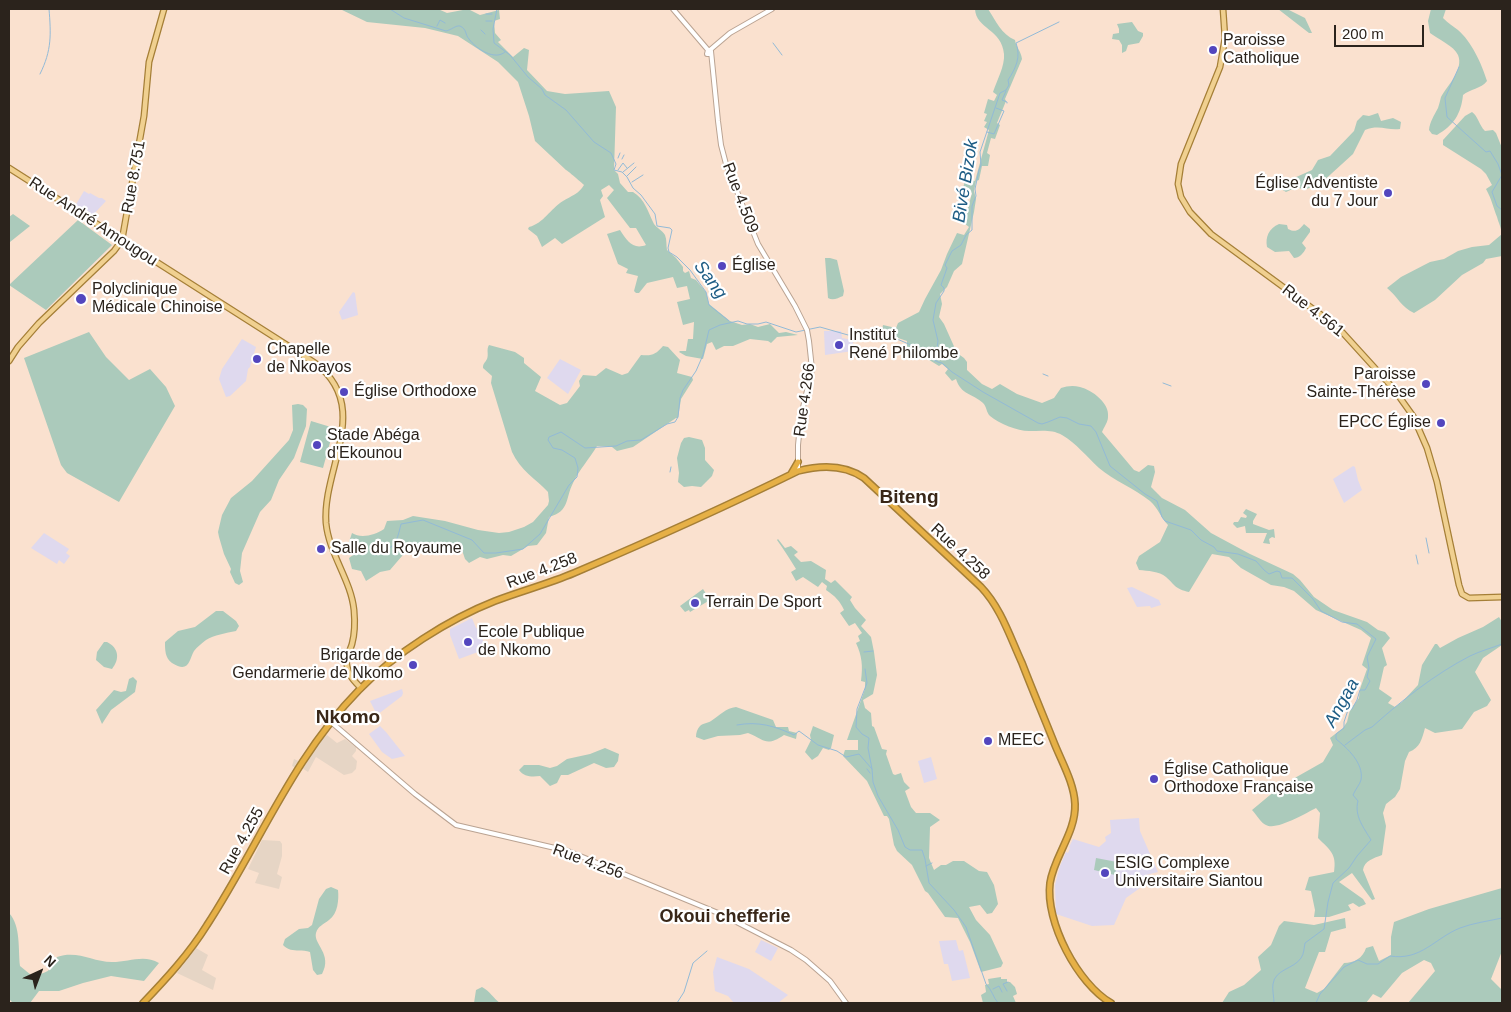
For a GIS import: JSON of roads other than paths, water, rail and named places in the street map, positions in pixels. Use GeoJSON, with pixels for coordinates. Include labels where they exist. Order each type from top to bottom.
{"type":"FeatureCollection","features":[{"type":"Feature","properties":{"kind":"highway"},"geometry":{"type":"LineString","coordinates":[[788,477],[798,462],[802,468],[809,469]]}},
{"type":"Feature","properties":{"kind":"highway","name":"Rue 4.258"},"geometry":{"type":"LineString","coordinates":[[361,688],[412,647],[464,615],[573,573],[798,472],[826,467],[852,471],[864,478],[981,587],[996,605],[1031,686],[1074,796],[1074,816],[1050,884],[1053,918],[1077,969],[1090,986],[1111,1003]]}},
{"type":"Feature","properties":{"kind":"highway","name":"Rue 4.255"},"geometry":{"type":"LineString","coordinates":[[143,1003],[177,966],[206,927],[252,850],[289,781],[331,722],[361,688]]}},
{"type":"Feature","properties":{"kind":"main road","name":"Rue 8.751"},"geometry":{"type":"LineString","coordinates":[[122,240],[144,116],[150,62],[164,9]]}},
{"type":"Feature","properties":{"kind":"main road","name":"Rue 4.561"},"geometry":{"type":"LineString","coordinates":[[1223,9],[1225,38],[1220,67],[1187,146],[1179,174],[1178,184],[1183,202],[1193,216],[1219,240],[1343,333],[1393,388],[1413,416],[1427,448],[1437,482],[1452,560],[1461,592],[1469,598],[1502,597]]}},
{"type":"Feature","properties":{"kind":"main road","name":"Rue André Amougou"},"geometry":{"type":"LineString","coordinates":[[9,168],[315,363],[326,373],[335,386],[343,407],[343,422],[328,496],[327,526],[334,553],[353,602],[354,634],[346,662],[350,674],[361,688]]}},
{"type":"Feature","properties":{"kind":"main road"},"geometry":{"type":"LineString","coordinates":[[9,361],[18,347],[39,323],[122,240]]}},
{"type":"Feature","properties":{"kind":"street"},"geometry":{"type":"LineString","coordinates":[[673,9],[709,51],[730,33],[772,9]]}},
{"type":"Feature","properties":{"kind":"street","name":"Rue 4.509"},"geometry":{"type":"LineString","coordinates":[[709,51],[721,145],[726,164],[758,244],[807,330]]}},
{"type":"Feature","properties":{"kind":"street","name":"Rue 4.266"},"geometry":{"type":"LineString","coordinates":[[798,472],[802,416],[812,369],[807,330]]}},
{"type":"Feature","properties":{"kind":"street","name":"Rue 4.256"},"geometry":{"type":"LineString","coordinates":[[331,722],[415,794],[456,825],[568,851],[723,915],[791,950],[806,960],[830,981],[846,1003]]}},
{"type":"Feature","properties":{"kind":"waterway"},"geometry":{"type":"LineString","coordinates":[[40,74],[47,57],[50,42],[49,9]]}},
{"type":"Feature","properties":{"kind":"waterway","name":"Sang"},"geometry":{"type":"LineString","coordinates":[[390,9],[404,18],[446,31],[460,26],[464,29],[472,43],[486,53],[496,55],[505,52]]}},
{"type":"Feature","properties":{"kind":"waterway","name":"Sang"},"geometry":{"type":"LineString","coordinates":[[497,9],[493,29],[494,43],[510,55],[528,77],[542,89],[545,95],[566,110],[594,142],[611,153],[616,164],[614,170],[622,172],[633,188],[641,195],[655,214],[657,226],[672,230],[668,248],[669,252],[690,270],[706,292],[709,305],[729,321]]}},
{"type":"Feature","properties":{"kind":"waterway"},"geometry":{"type":"LineString","coordinates":[[486,14],[492,14]]}},
{"type":"Feature","properties":{"kind":"waterway"},"geometry":{"type":"LineString","coordinates":[[437,26],[440,20],[445,23]]}},
{"type":"Feature","properties":{"kind":"waterway"},"geometry":{"type":"LineString","coordinates":[[486,21],[492,21]]}},
{"type":"Feature","properties":{"kind":"waterway","name":"Bivé Bizok"},"geometry":{"type":"LineString","coordinates":[[935,361],[938,341],[933,320],[936,303],[944,291],[941,285],[947,268],[945,265],[952,251],[961,245],[966,235],[972,230],[972,206],[976,196],[975,189],[981,165],[980,152],[1000,93],[1006,90],[1009,85],[1008,80],[1017,62],[1016,43],[1059,22]]}},
{"type":"Feature","properties":{"kind":"waterway"},"geometry":{"type":"LineString","coordinates":[[481,30],[485,34]]}},
{"type":"Feature","properties":{"kind":"waterway"},"geometry":{"type":"LineString","coordinates":[[773,43],[782,55]]}},
{"type":"Feature","properties":{"kind":"waterway"},"geometry":{"type":"LineString","coordinates":[[1459,67],[1445,98],[1447,117],[1486,152],[1490,151],[1498,164],[1502,175],[1492,192],[1497,206],[1502,210]]}},
{"type":"Feature","properties":{"kind":"waterway"},"geometry":{"type":"LineString","coordinates":[[1006,91],[1002,100],[1007,103]]}},
{"type":"Feature","properties":{"kind":"waterway"},"geometry":{"type":"LineString","coordinates":[[987,132],[994,134],[1004,111],[996,108]]}},
{"type":"Feature","properties":{"kind":"waterway"},"geometry":{"type":"LineString","coordinates":[[618,158],[620,153]]}},
{"type":"Feature","properties":{"kind":"waterway"},"geometry":{"type":"LineString","coordinates":[[622,159],[624,155]]}},
{"type":"Feature","properties":{"kind":"waterway"},"geometry":{"type":"LineString","coordinates":[[618,170],[623,163],[627,168]]}},
{"type":"Feature","properties":{"kind":"waterway"},"geometry":{"type":"LineString","coordinates":[[623,172],[634,163]]}},
{"type":"Feature","properties":{"kind":"waterway"},"geometry":{"type":"LineString","coordinates":[[627,176],[636,167]]}},
{"type":"Feature","properties":{"kind":"waterway"},"geometry":{"type":"LineString","coordinates":[[632,182],[643,175]]}},
{"type":"Feature","properties":{"kind":"waterway","name":"Bivé Bizok"},"geometry":{"type":"LineString","coordinates":[[375,555],[387,550],[394,544],[401,524],[423,520],[472,540],[484,553],[523,549],[540,534],[569,485],[577,477],[578,468],[575,458],[562,450],[553,448],[548,440],[549,437],[561,432],[585,448],[616,446],[627,441],[641,440],[667,424],[675,422],[678,417],[680,398],[703,355],[709,330],[720,325],[738,321],[747,324],[766,322],[796,332],[820,327],[848,335],[861,333],[897,339],[911,345],[917,353],[942,363],[952,372],[983,392],[1038,423],[1042,424],[1060,417],[1091,426],[1096,432],[1110,466],[1145,494],[1157,501],[1165,521],[1191,530],[1217,551],[1238,554],[1256,561],[1269,574],[1277,571],[1280,572],[1282,578],[1292,578],[1313,599],[1321,611],[1342,622],[1357,624],[1376,639],[1367,657],[1369,668],[1367,677],[1370,681],[1365,690],[1360,690],[1352,709],[1348,710],[1344,728],[1336,734],[1336,739],[1354,756],[1360,768],[1361,780],[1353,795],[1358,801],[1357,812],[1360,822],[1371,840],[1349,868],[1333,883],[1324,929],[1305,943],[1303,955],[1298,962],[1281,972],[1274,979],[1274,1003]]}},
{"type":"Feature","properties":{"kind":"waterway"},"geometry":{"type":"LineString","coordinates":[[1043,374],[1048,376]]}},
{"type":"Feature","properties":{"kind":"waterway"},"geometry":{"type":"LineString","coordinates":[[1163,383],[1171,386]]}},
{"type":"Feature","properties":{"kind":"waterway"},"geometry":{"type":"LineString","coordinates":[[670,472],[671,467]]}},
{"type":"Feature","properties":{"kind":"waterway"},"geometry":{"type":"LineString","coordinates":[[1426,538],[1429,553]]}},
{"type":"Feature","properties":{"kind":"waterway"},"geometry":{"type":"LineString","coordinates":[[1416,555],[1418,564]]}},
{"type":"Feature","properties":{"kind":"waterway"},"geometry":{"type":"LineString","coordinates":[[1345,745],[1372,727],[1444,671],[1470,656],[1502,644]]}},
{"type":"Feature","properties":{"kind":"waterway"},"geometry":{"type":"LineString","coordinates":[[864,652],[873,651]]}},
{"type":"Feature","properties":{"kind":"waterway"},"geometry":{"type":"LineString","coordinates":[[865,669],[867,683],[857,709],[856,727],[869,738],[868,748],[872,769]]}},
{"type":"Feature","properties":{"kind":"waterway"},"geometry":{"type":"LineString","coordinates":[[737,725],[766,725],[794,735],[799,731],[818,745],[837,751],[846,757],[859,754],[872,769],[873,782],[878,796],[898,830],[905,847],[910,850],[922,850],[929,883],[954,910],[966,927],[986,984],[998,1003]]}},
{"type":"Feature","properties":{"kind":"waterway"},"geometry":{"type":"LineString","coordinates":[[867,769],[870,773]]}},
{"type":"Feature","properties":{"kind":"waterway"},"geometry":{"type":"LineString","coordinates":[[926,866],[932,863]]}},
{"type":"Feature","properties":{"kind":"waterway"},"geometry":{"type":"LineString","coordinates":[[1316,1003],[1320,994],[1344,967],[1358,960],[1367,964],[1378,964],[1390,956],[1401,957],[1410,955],[1427,948],[1460,928],[1502,918]]}},
{"type":"Feature","properties":{"kind":"waterway"},"geometry":{"type":"LineString","coordinates":[[677,1003],[684,992],[693,963],[707,951]]}},
{"type":"Feature","properties":{"kind":"waterway"},"geometry":{"type":"LineString","coordinates":[[1007,991],[1003,984],[1008,982]]}},
{"type":"Feature","properties":{"kind":"waterway"},"geometry":{"type":"LineString","coordinates":[[993,989],[999,986],[1002,992]]}},
{"type":"Feature","properties":{"kind":"place","name":"Paroisse Catholique"},"geometry":{"type":"Point","coordinates":[1213,50]}},
{"type":"Feature","properties":{"kind":"place","name":"Église Adventiste du 7 Jour"},"geometry":{"type":"Point","coordinates":[1388,193]}},
{"type":"Feature","properties":{"kind":"place","name":"Église"},"geometry":{"type":"Point","coordinates":[722,266]}},
{"type":"Feature","properties":{"kind":"place","name":"Polyclinique Médicale Chinoise"},"geometry":{"type":"Point","coordinates":[81,299]}},
{"type":"Feature","properties":{"kind":"place","name":"Institut René Philombe"},"geometry":{"type":"Point","coordinates":[839,345]}},
{"type":"Feature","properties":{"kind":"place","name":"Chapelle de Nkoayos"},"geometry":{"type":"Point","coordinates":[257,359]}},
{"type":"Feature","properties":{"kind":"place","name":"Paroisse Sainte-Thérèse"},"geometry":{"type":"Point","coordinates":[1426,384]}},
{"type":"Feature","properties":{"kind":"place","name":"Église Orthodoxe"},"geometry":{"type":"Point","coordinates":[344,392]}},
{"type":"Feature","properties":{"kind":"place","name":"EPCC Église"},"geometry":{"type":"Point","coordinates":[1441,423]}},
{"type":"Feature","properties":{"kind":"place","name":"Stade Abéga d'Ekounou"},"geometry":{"type":"Point","coordinates":[317,445]}},
{"type":"Feature","properties":{"kind":"place","name":"Salle du Royaume"},"geometry":{"type":"Point","coordinates":[321,549]}},
{"type":"Feature","properties":{"kind":"place","name":"Terrain De Sport"},"geometry":{"type":"Point","coordinates":[695,603]}},
{"type":"Feature","properties":{"kind":"place","name":"Ecole Publique de Nkomo"},"geometry":{"type":"Point","coordinates":[468,642]}},
{"type":"Feature","properties":{"kind":"place","name":"Brigarde de Gendarmerie de Nkomo"},"geometry":{"type":"Point","coordinates":[413,665]}},
{"type":"Feature","properties":{"kind":"place","name":"MEEC"},"geometry":{"type":"Point","coordinates":[988,741]}},
{"type":"Feature","properties":{"kind":"place","name":"Église Catholique Orthodoxe Française"},"geometry":{"type":"Point","coordinates":[1154,779]}},
{"type":"Feature","properties":{"kind":"place","name":"ESIG Complexe Universitaire Siantou"},"geometry":{"type":"Point","coordinates":[1105,873]}},
{"type":"Feature","properties":{"kind":"district","name":"Biteng"},"geometry":{"type":"Point","coordinates":[909,498]}},
{"type":"Feature","properties":{"kind":"district","name":"Nkomo"},"geometry":{"type":"Point","coordinates":[348,718]}},
{"type":"Feature","properties":{"kind":"district","name":"Okoui chefferie"},"geometry":{"type":"Point","coordinates":[725,917]}},
{"type":"Feature","properties":{"kind":"water label","name":"Angaa"},"geometry":{"type":"Point","coordinates":[1342,703]}}]}
